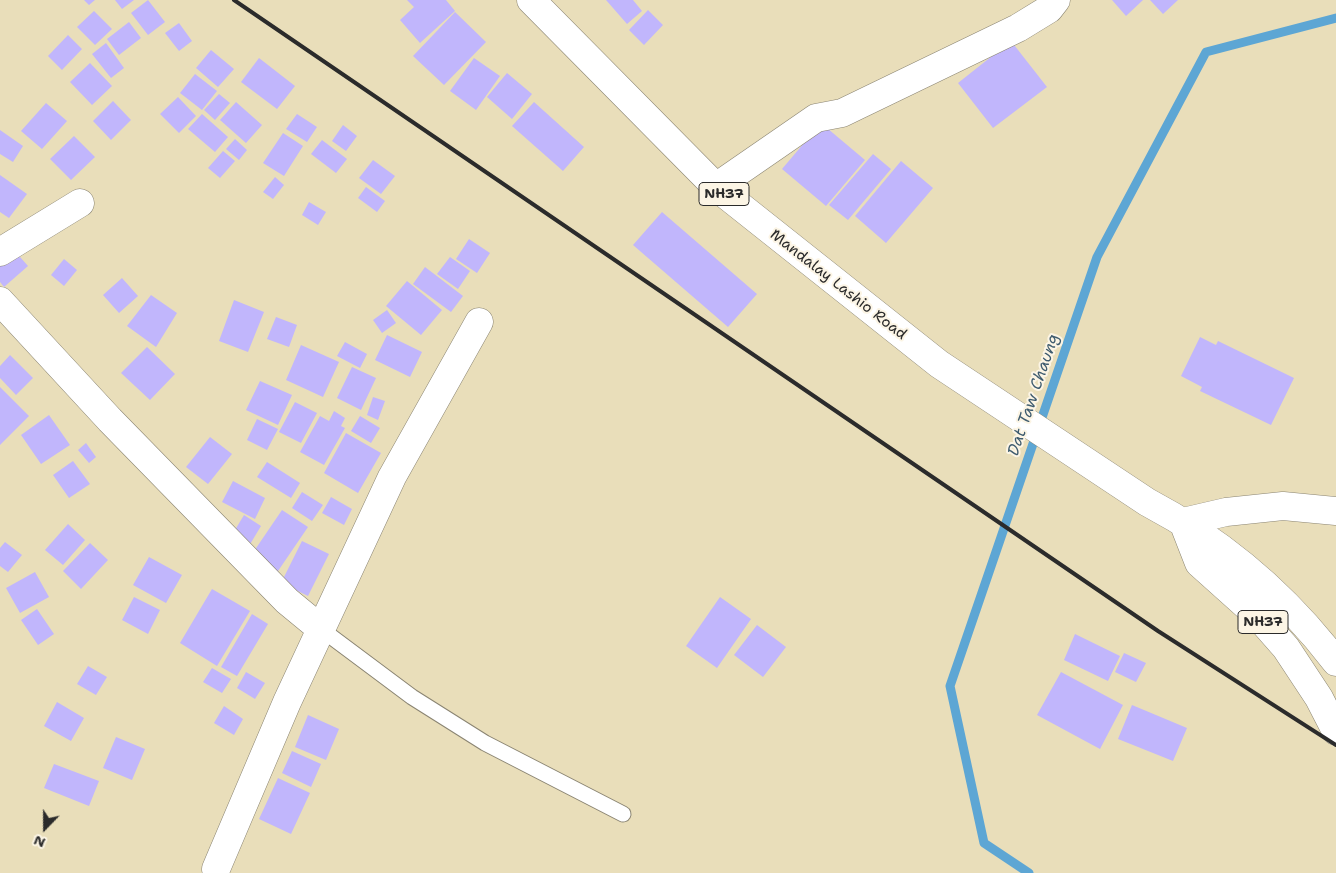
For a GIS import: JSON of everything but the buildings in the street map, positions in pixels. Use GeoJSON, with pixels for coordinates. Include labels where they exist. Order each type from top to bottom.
{"type":"FeatureCollection","features":[{"type":"Feature","properties":{"kind":"main road","name":"Mandalay Lashio Road"},"geometry":{"type":"LineString","coordinates":[[531,0],[716,188],[939,364],[1147,502],[1184,522],[1238,560],[1311,629],[1336,662]]}},
{"type":"Feature","properties":{"kind":"main road"},"geometry":{"type":"LineString","coordinates":[[716,188],[816,118],[842,113],[1009,32],[1050,9],[1056,0]]}},
{"type":"Feature","properties":{"kind":"main road"},"geometry":{"type":"LineString","coordinates":[[0,252],[80,203]]}},
{"type":"Feature","properties":{"kind":"main road"},"geometry":{"type":"LineString","coordinates":[[0,301],[110,420],[286,602],[321,629]]}},
{"type":"Feature","properties":{"kind":"main road"},"geometry":{"type":"LineString","coordinates":[[216,869],[287,702],[392,477],[479,322]]}},
{"type":"Feature","properties":{"kind":"main road"},"geometry":{"type":"LineString","coordinates":[[1184,522],[1226,512],[1283,506],[1336,511]]}},
{"type":"Feature","properties":{"kind":"main road","name":"NH37"},"geometry":{"type":"LineString","coordinates":[[1184,522],[1199,563],[1257,615],[1286,648],[1319,698],[1336,731]]}},
{"type":"Feature","properties":{"kind":"lane"},"geometry":{"type":"LineString","coordinates":[[321,629],[412,697],[485,743],[623,814]]}},
{"type":"Feature","properties":{"kind":"waterway","name":"Dat Taw Chaung"},"geometry":{"type":"LineString","coordinates":[[1029,873],[984,843],[950,686],[1097,257],[1206,52],[1336,18]]}},
{"type":"Feature","properties":{"kind":"railway"},"geometry":{"type":"LineString","coordinates":[[234,0],[1158,631],[1336,745]]}}]}
